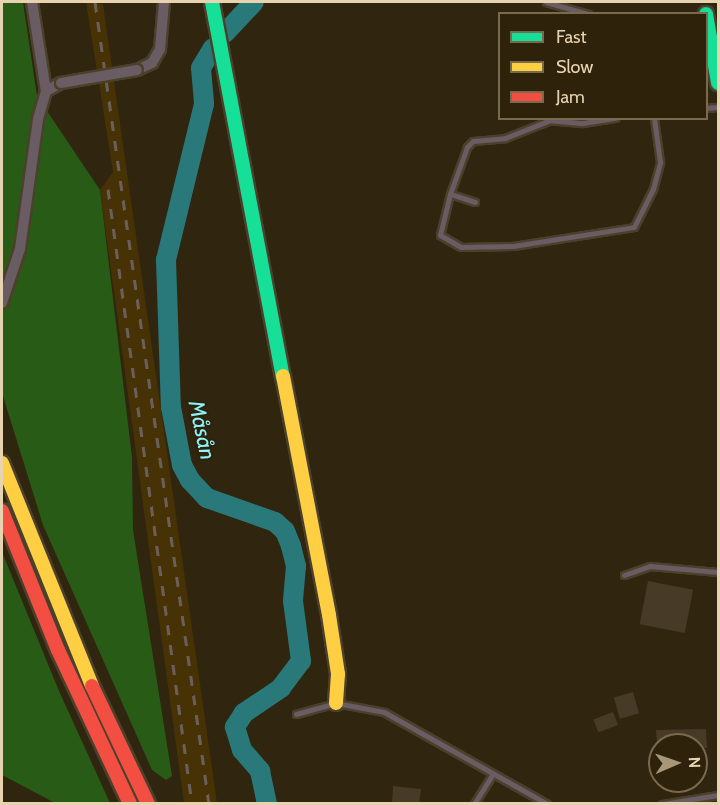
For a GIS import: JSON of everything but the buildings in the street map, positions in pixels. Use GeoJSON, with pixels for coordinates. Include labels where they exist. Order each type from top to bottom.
{"type":"FeatureCollection","features":[{"type":"Feature","properties":{"kind":"main road"},"geometry":{"type":"LineString","coordinates":[[212,2],[328,615],[338,674],[336,703]]}},
{"type":"Feature","properties":{"kind":"main road"},"geometry":{"type":"LineString","coordinates":[[708,31],[710,48],[718,73]]}},
{"type":"Feature","properties":{"kind":"main road"},"geometry":{"type":"LineString","coordinates":[[2,463],[73,645],[148,804]]}},
{"type":"Feature","properties":{"kind":"main road"},"geometry":{"type":"LineString","coordinates":[[2,511],[58,650],[130,804]]}},
{"type":"Feature","properties":{"kind":"street"},"geometry":{"type":"LineString","coordinates":[[2,303],[20,249],[38,119],[46,91],[32,2]]}},
{"type":"Feature","properties":{"kind":"street"},"geometry":{"type":"LineString","coordinates":[[46,91],[61,83],[137,70],[152,63],[160,49],[164,2]]}},
{"type":"Feature","properties":{"kind":"lane"},"geometry":{"type":"LineString","coordinates":[[546,2],[581,12]]}},
{"type":"Feature","properties":{"kind":"lane"},"geometry":{"type":"LineString","coordinates":[[547,120],[505,138],[473,141],[466,147],[450,194],[440,235],[460,248],[524,245],[634,227],[653,189],[660,162],[654,120]]}},
{"type":"Feature","properties":{"kind":"lane"},"geometry":{"type":"LineString","coordinates":[[450,194],[475,202]]}},
{"type":"Feature","properties":{"kind":"lane"},"geometry":{"type":"LineString","coordinates":[[624,575],[650,566],[718,572]]}},
{"type":"Feature","properties":{"kind":"lane"},"geometry":{"type":"LineString","coordinates":[[296,714],[336,703],[384,712],[414,726],[492,775],[547,804]]}},
{"type":"Feature","properties":{"kind":"lane"},"geometry":{"type":"LineString","coordinates":[[474,804],[492,775]]}},
{"type":"Feature","properties":{"kind":"lane"},"geometry":{"type":"LineString","coordinates":[[662,804],[718,795]]}},
{"type":"Feature","properties":{"kind":"shaded area"},"geometry":{"type":"Polygon","coordinates":[[[86,2],[103,4],[217,803],[184,803],[100,190],[113,172],[86,2]]]}},
{"type":"Feature","properties":{"kind":"green space"},"geometry":{"type":"Polygon","coordinates":[[[2,2],[23,2],[37,96],[100,190],[132,457],[133,530],[172,776],[166,780],[152,770],[43,525],[2,393],[2,2]]]}},
{"type":"Feature","properties":{"kind":"green space"},"geometry":{"type":"Polygon","coordinates":[[[2,552],[59,691],[110,803],[55,803],[2,775],[2,552]]]}},
{"type":"Feature","properties":{"kind":"waterway","name":"Måsån"},"geometry":{"type":"LineString","coordinates":[[225,33],[254,2]]}},
{"type":"Feature","properties":{"kind":"waterway","name":"Måsån"},"geometry":{"type":"LineString","coordinates":[[213,48],[201,68],[204,104],[166,260],[171,407],[182,465],[190,480],[207,498],[275,522],[285,531],[296,566],[293,601],[301,661],[281,688],[244,713],[235,727],[242,750],[260,771],[267,804]]}},
{"type":"Feature","properties":{"kind":"railway"},"geometry":{"type":"LineString","coordinates":[[95,2],[209,804]]}},
{"type":"Feature","properties":{"kind":"railway"},"geometry":{"type":"LineString","coordinates":[[108,189],[192,804]]}},
{"type":"Feature","properties":{"kind":"traffic: fast"},"geometry":{"type":"LineString","coordinates":[[212,2],[283,376]]}},
{"type":"Feature","properties":{"kind":"traffic: fast"},"geometry":{"type":"LineString","coordinates":[[708,26],[718,83]]}},
{"type":"Feature","properties":{"kind":"traffic: slow"},"geometry":{"type":"LineString","coordinates":[[283,376],[329,615],[338,674],[336,703]]}},
{"type":"Feature","properties":{"kind":"traffic: slow"},"geometry":{"type":"LineString","coordinates":[[2,463],[92,686]]}},
{"type":"Feature","properties":{"kind":"traffic: jam"},"geometry":{"type":"LineString","coordinates":[[2,511],[58,650],[130,804]]}},
{"type":"Feature","properties":{"kind":"traffic: jam"},"geometry":{"type":"LineString","coordinates":[[92,686],[148,804]]}}]}
